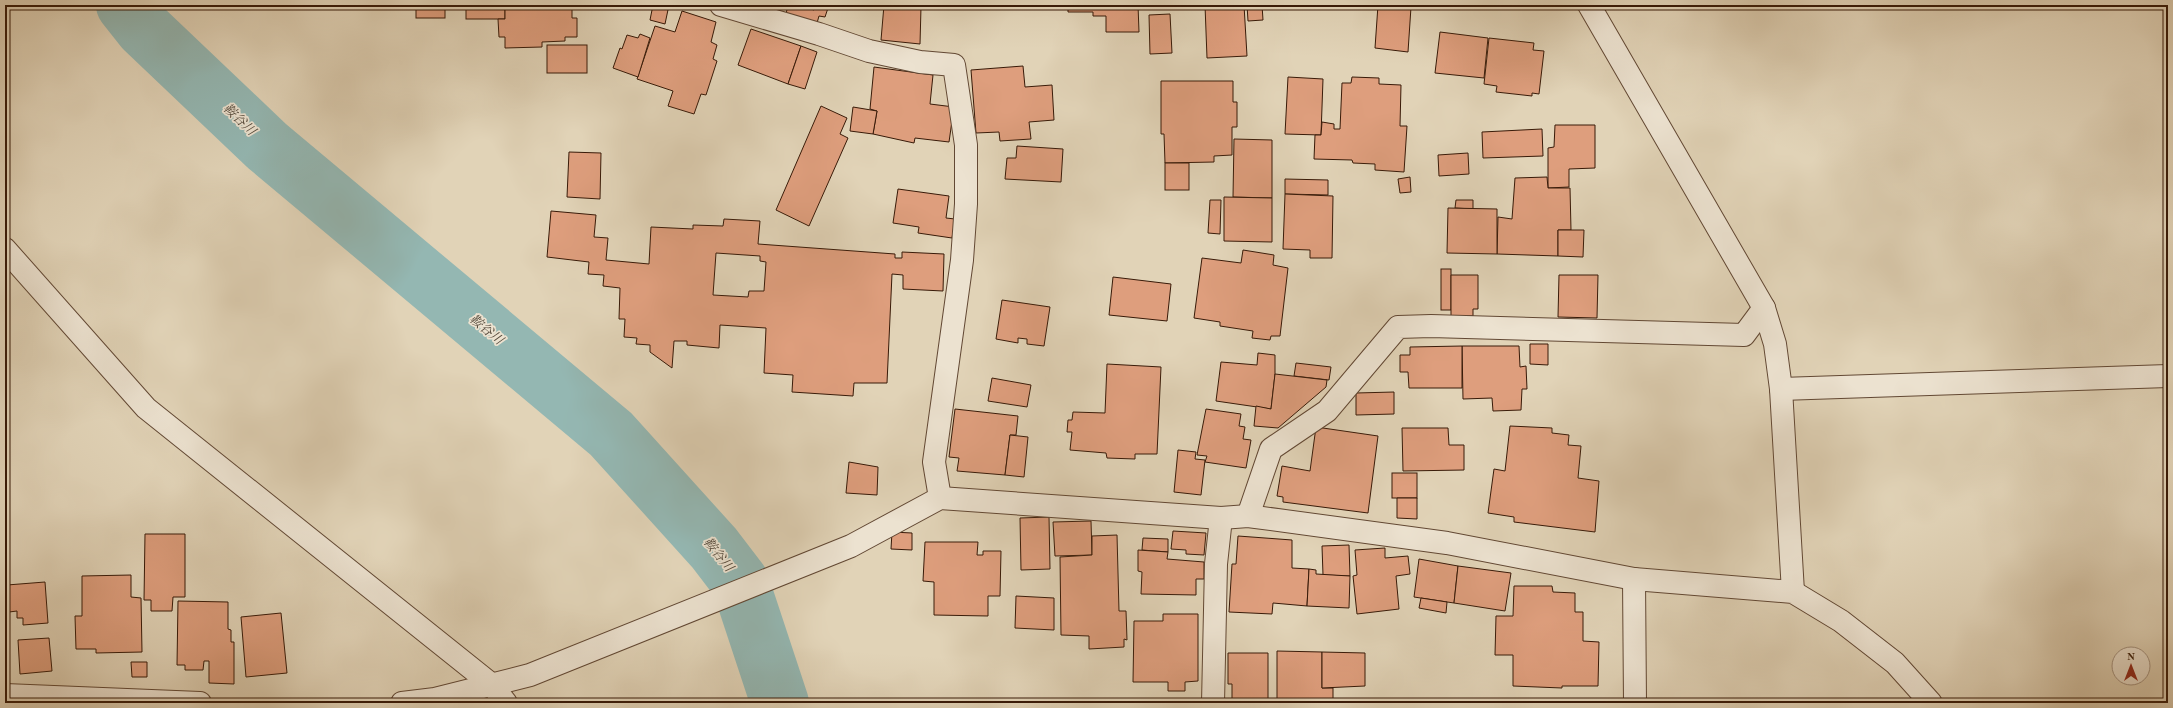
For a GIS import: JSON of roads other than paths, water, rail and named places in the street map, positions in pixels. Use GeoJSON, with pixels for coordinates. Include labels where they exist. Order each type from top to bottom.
{"type":"FeatureCollection","features":[{"type":"Feature","properties":{"kind":"street"},"geometry":{"type":"LineString","coordinates":[[722,5],[819,34],[869,51],[920,62],[954,65],[966,145],[966,204],[962,260],[934,462],[940,498]]}},
{"type":"Feature","properties":{"kind":"street"},"geometry":{"type":"LineString","coordinates":[[1589,5],[1764,308],[1775,344],[1780,388],[1793,592]]}},
{"type":"Feature","properties":{"kind":"street"},"geometry":{"type":"LineString","coordinates":[[5,249],[146,408],[491,684],[506,703]]}},
{"type":"Feature","properties":{"kind":"street"},"geometry":{"type":"LineString","coordinates":[[1248,516],[1271,449],[1327,411],[1398,327],[1431,326],[1744,335],[1764,308]]}},
{"type":"Feature","properties":{"kind":"street"},"geometry":{"type":"LineString","coordinates":[[1780,388],[2168,376]]}},
{"type":"Feature","properties":{"kind":"street"},"geometry":{"type":"LineString","coordinates":[[402,703],[429,702],[491,684],[530,675],[851,546],[940,498],[1221,518],[1248,516],[1447,543],[1634,578],[1793,592],[1841,621],[1895,663],[1931,703]]}},
{"type":"Feature","properties":{"kind":"street"},"geometry":{"type":"LineString","coordinates":[[1213,703],[1216,564],[1221,518]]}},
{"type":"Feature","properties":{"kind":"street"},"geometry":{"type":"LineString","coordinates":[[1634,578],[1634,703]]}},
{"type":"Feature","properties":{"kind":"street"},"geometry":{"type":"LineString","coordinates":[[5,695],[200,703]]}},
{"type":"Feature","properties":{"kind":"waterway","name":"鞍谷川"},"geometry":{"type":"LineString","coordinates":[[125,5],[144,29],[267,146],[611,434],[714,548],[740,582],[780,703]]}}]}
